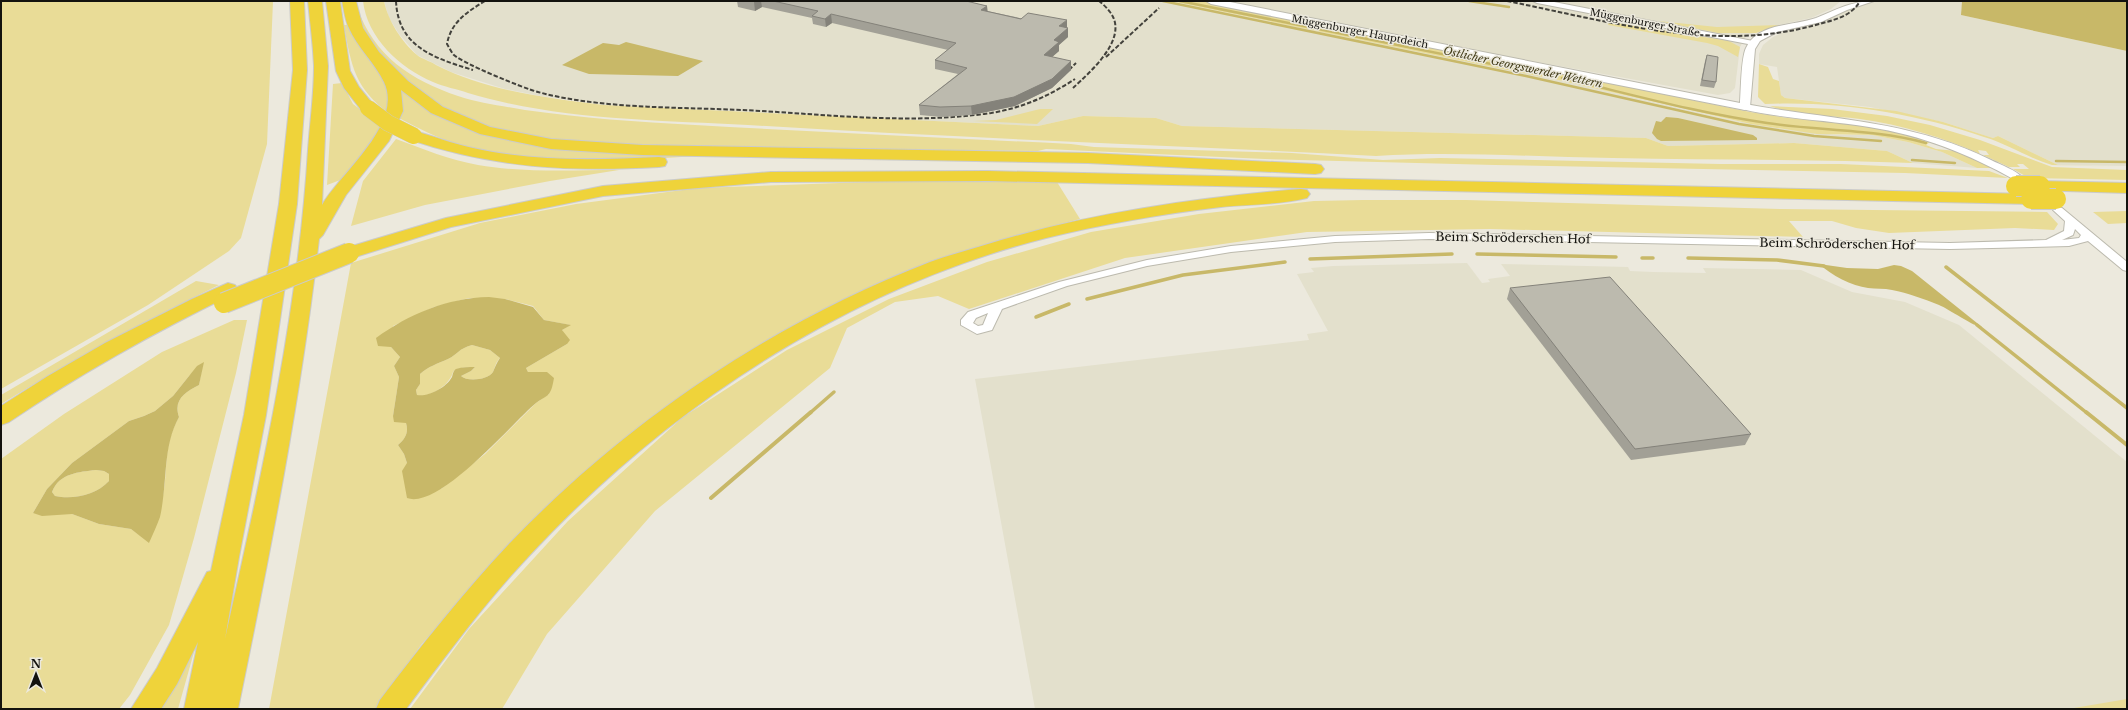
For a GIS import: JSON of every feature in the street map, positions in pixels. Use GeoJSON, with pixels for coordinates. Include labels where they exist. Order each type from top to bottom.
{"type":"FeatureCollection","features":[{"type":"Feature","properties":{"kind":"highway"},"geometry":{"type":"LineString","coordinates":[[198,709],[204,684],[226,557],[256,415],[288,204],[300,70],[297,1]]}},
{"type":"Feature","properties":{"kind":"highway"},"geometry":{"type":"LineString","coordinates":[[224,709],[268,499],[285,407],[314,200],[321,66],[315,1]]}},
{"type":"Feature","properties":{"kind":"highway"},"geometry":{"type":"LineString","coordinates":[[332,1],[343,71],[352,88],[368,108],[388,123],[414,136],[467,153],[542,164],[606,165],[843,153]]}},
{"type":"Feature","properties":{"kind":"highway"},"geometry":{"type":"LineString","coordinates":[[308,246],[329,206],[381,141],[392,122],[395,111],[392,83],[356,28],[349,1]]}},
{"type":"Feature","properties":{"kind":"highway"},"geometry":{"type":"LineString","coordinates":[[374,55],[403,84],[437,110],[486,131],[515,138],[552,144],[642,150],[1088,158],[1362,171]]}},
{"type":"Feature","properties":{"kind":"highway"},"geometry":{"type":"LineString","coordinates":[[1,417],[28,398],[141,332],[226,296],[350,247],[444,214],[520,196],[636,178],[727,170],[895,165],[1362,171],[2017,182],[2057,205],[2127,200]]}},
{"type":"Feature","properties":{"kind":"highway"},"geometry":{"type":"LineString","coordinates":[[350,247],[522,206],[603,191],[771,176],[996,176],[1437,186],[2036,192],[2127,188]]}},
{"type":"Feature","properties":{"kind":"highway"},"geometry":{"type":"LineString","coordinates":[[390,709],[449,629],[499,570],[552,515],[612,460],[674,411],[724,376],[775,344],[834,312],[880,290],[980,252],[1035,236],[1124,215],[1192,204],[1255,198],[1437,186]]}},
{"type":"Feature","properties":{"kind":"highway"},"geometry":{"type":"LineString","coordinates":[[1,433],[46,402],[226,296]]}},
{"type":"Feature","properties":{"kind":"highway"},"geometry":{"type":"LineString","coordinates":[[145,709],[167,676],[226,557]]}},
{"type":"Feature","properties":{"kind":"street","name":"Müggenburger Hauptdeich"},"geometry":{"type":"LineString","coordinates":[[1211,1],[1745,107]]}},
{"type":"Feature","properties":{"kind":"street","name":"Müggenburger Straße"},"geometry":{"type":"LineString","coordinates":[[1537,1],[1753,43]]}},
{"type":"Feature","properties":{"kind":"street"},"geometry":{"type":"LineString","coordinates":[[1869,1],[1844,8],[1818,20],[1774,30],[1762,36],[1753,43],[1750,49],[1745,107],[1783,114],[1868,124],[1908,132],[1966,151],[2017,182]]}},
{"type":"Feature","properties":{"kind":"street"},"geometry":{"type":"LineString","coordinates":[[2057,205],[2070,221],[2127,268]]}},
{"type":"Feature","properties":{"kind":"street","name":"Beim Schröderschen Hof"},"geometry":{"type":"LineString","coordinates":[[2038,244],[2069,233],[2070,221]]}},
{"type":"Feature","properties":{"kind":"street","name":"Beim Schröderschen Hof"},"geometry":{"type":"LineString","coordinates":[[997,307],[1063,284],[1147,263],[1231,249],[1335,239],[1429,236],[1950,246],[2074,243],[2083,240],[2087,235]]}},
{"type":"Feature","properties":{"kind":"shaded area"},"geometry":{"type":"Polygon","coordinates":[[[1,1],[273,1],[267,144],[241,238],[229,251],[148,305],[1,389],[1,1]]]}},
{"type":"Feature","properties":{"kind":"shaded area"},"geometry":{"type":"Polygon","coordinates":[[[363,1],[384,1],[396,31],[411,50],[421,58],[456,74],[518,92],[604,105],[1038,126],[1083,116],[1156,118],[1182,126],[1646,138],[1668,146],[1794,143],[1887,151],[1913,163],[1650,159],[1465,154],[1376,156],[905,134],[642,120],[572,114],[502,102],[442,85],[421,76],[397,60],[378,39],[366,15],[363,1]]]}},
{"type":"Feature","properties":{"kind":"shaded area"},"geometry":{"type":"Polygon","coordinates":[[[384,1],[1170,1],[1554,79],[1736,121],[1783,129],[1838,135],[1872,135],[1908,142],[1942,152],[1977,168],[1913,163],[1887,151],[1794,143],[1668,146],[1646,138],[1182,126],[1156,118],[1083,116],[1038,126],[604,105],[505,89],[451,72],[417,55],[399,34],[389,18],[384,1]]]}},
{"type":"Feature","properties":{"kind":"shaded area"},"geometry":{"type":"Polygon","coordinates":[[[1170,1],[1202,1],[1538,69],[1544,73],[1542,77],[1170,1]]]}},
{"type":"Feature","properties":{"kind":"shaded area"},"geometry":{"type":"Polygon","coordinates":[[[1228,1],[1841,1],[1831,9],[1811,18],[1769,27],[1746,36],[1740,47],[1735,88],[1730,93],[1718,95],[1461,48],[1228,1]]]}},
{"type":"Feature","properties":{"kind":"shaded area"},"geometry":{"type":"Polygon","coordinates":[[[1851,1],[1962,1],[1961,15],[2127,51],[2127,166],[2058,165],[1998,136],[1993,138],[1943,122],[1870,107],[1785,98],[1781,95],[1777,67],[1759,64],[1759,54],[1763,45],[1773,37],[1788,30],[1821,22],[1849,9],[1861,6],[1851,1]]]}},
{"type":"Feature","properties":{"kind":"shaded area"},"geometry":{"type":"Polygon","coordinates":[[[1962,1],[2127,1],[2127,51],[1961,15],[1962,1]]]}},
{"type":"Feature","properties":{"kind":"shaded area"},"geometry":{"type":"Polygon","coordinates":[[[357,7],[364,24],[373,39],[384,52],[396,64],[425,82],[441,90],[474,101],[525,110],[568,115],[674,124],[836,133],[1071,144],[1094,147],[1292,153],[1383,160],[1440,158],[1720,164],[1841,164],[1989,171],[2008,178],[1905,173],[1265,159],[1046,149],[1038,151],[642,147],[555,140],[492,128],[448,111],[414,88],[380,53],[364,32],[359,22],[357,7]]]}},
{"type":"Feature","properties":{"kind":"shaded area"},"geometry":{"type":"Polygon","coordinates":[[[1658,21],[1717,27],[1780,25],[1756,33],[1718,33],[1658,21]]]}},
{"type":"Feature","properties":{"kind":"shaded area"},"geometry":{"type":"Polygon","coordinates":[[[1609,22],[1729,41],[1740,47],[1738,57],[1718,46],[1707,43],[1608,25],[1609,22]]]}},
{"type":"Feature","properties":{"kind":"shaded area"},"geometry":{"type":"Polygon","coordinates":[[[344,25],[349,25],[387,82],[390,114],[378,105],[369,95],[356,76],[349,53],[344,25]]]}},
{"type":"Feature","properties":{"kind":"shaded area"},"geometry":{"type":"Polygon","coordinates":[[[626,42],[703,61],[678,76],[589,74],[562,65],[603,43],[619,45],[626,42]]]}},
{"type":"Feature","properties":{"kind":"shaded area"},"geometry":{"type":"Polygon","coordinates":[[[1759,64],[1768,67],[1773,79],[1779,81],[1781,95],[1785,98],[1896,111],[1943,122],[1993,138],[1998,136],[2058,165],[2127,167],[2052,165],[1993,140],[1931,121],[1876,110],[1821,105],[1765,104],[1758,97],[1759,64]]]}},
{"type":"Feature","properties":{"kind":"shaded area"},"geometry":{"type":"Polygon","coordinates":[[[1562,73],[1750,112],[1788,118],[1861,125],[1896,131],[1931,141],[1926,145],[1936,149],[1956,151],[1994,168],[1977,168],[1942,152],[1908,142],[1872,135],[1817,134],[1751,124],[1554,79],[1556,75],[1562,73]]]}},
{"type":"Feature","properties":{"kind":"shaded area"},"geometry":{"type":"Polygon","coordinates":[[[342,83],[353,104],[384,127],[343,179],[327,185],[333,84],[342,83]]]}},
{"type":"Feature","properties":{"kind":"shaded area"},"geometry":{"type":"Polygon","coordinates":[[[399,86],[416,100],[513,140],[745,153],[637,159],[563,160],[527,158],[491,152],[450,142],[399,118],[402,95],[399,86]]]}},
{"type":"Feature","properties":{"kind":"shaded area"},"geometry":{"type":"Polygon","coordinates":[[[1770,106],[1832,109],[1887,116],[1930,125],[1980,140],[2052,167],[2127,170],[2127,180],[2029,178],[2013,169],[2029,169],[2023,164],[2017,164],[2020,167],[2009,167],[1983,155],[1989,155],[1986,151],[1978,150],[1980,154],[1922,132],[1860,119],[1803,114],[1781,110],[1770,106]]]}},
{"type":"Feature","properties":{"kind":"shaded area"},"geometry":{"type":"Polygon","coordinates":[[[1040,109],[1053,109],[1037,124],[973,121],[996,120],[1040,109]]]}},
{"type":"Feature","properties":{"kind":"shaded area"},"geometry":{"type":"Polygon","coordinates":[[[1666,117],[1678,118],[1753,135],[1757,138],[1757,140],[1661,141],[1652,133],[1656,121],[1661,122],[1666,117]]]}},
{"type":"Feature","properties":{"kind":"shaded area"},"geometry":{"type":"Polygon","coordinates":[[[396,139],[457,160],[495,168],[619,170],[550,181],[425,205],[351,226],[363,181],[396,139]]]}},
{"type":"Feature","properties":{"kind":"shaded area"},"geometry":{"type":"Polygon","coordinates":[[[925,180],[1057,182],[1080,219],[980,246],[883,283],[827,308],[720,370],[667,407],[509,544],[421,645],[375,709],[269,709],[351,263],[480,223],[576,204],[698,188],[925,180]],[[469,298],[434,307],[393,326],[391,347],[400,357],[394,366],[399,377],[393,416],[406,423],[407,430],[403,440],[398,445],[404,454],[407,463],[441,489],[485,454],[536,403],[549,394],[547,372],[528,372],[526,368],[567,344],[562,330],[570,325],[544,320],[533,306],[505,299],[469,298]]]}},
{"type":"Feature","properties":{"kind":"shaded area"},"geometry":{"type":"Polygon","coordinates":[[[1466,200],[1781,209],[2047,212],[2058,224],[2054,230],[2015,228],[1889,233],[1856,228],[1832,221],[1789,221],[1803,237],[1490,229],[1307,232],[1125,258],[969,309],[938,296],[895,302],[847,328],[830,368],[655,511],[547,634],[502,709],[410,709],[469,629],[568,521],[683,417],[787,350],[889,299],[987,262],[1091,232],[1199,214],[1314,201],[1466,200]]]}},
{"type":"Feature","properties":{"kind":"shaded area"},"geometry":{"type":"Polygon","coordinates":[[[2127,211],[2127,223],[2108,224],[2093,212],[2127,211]]]}},
{"type":"Feature","properties":{"kind":"shaded area"},"geometry":{"type":"Polygon","coordinates":[[[1467,263],[1482,283],[1490,282],[1488,279],[1510,276],[1501,264],[1628,267],[1630,271],[1653,272],[1706,273],[1703,268],[1801,270],[1852,292],[1905,302],[1959,325],[2127,462],[2127,703],[2095,709],[1035,709],[975,379],[1309,340],[1307,334],[1328,331],[1297,274],[1314,272],[1311,268],[1333,266],[1467,263]]]}},
{"type":"Feature","properties":{"kind":"shaded area"},"geometry":{"type":"Polygon","coordinates":[[[1819,264],[1847,268],[1878,269],[1894,265],[1901,266],[1912,271],[1982,327],[1973,324],[1939,305],[1916,296],[1889,289],[1862,287],[1849,282],[1836,276],[1819,264]]]}},
{"type":"Feature","properties":{"kind":"shaded area"},"geometry":{"type":"Polygon","coordinates":[[[196,281],[219,285],[108,342],[1,404],[1,395],[196,281]]]}},
{"type":"Feature","properties":{"kind":"shaded area"},"geometry":{"type":"Polygon","coordinates":[[[489,297],[505,299],[533,307],[544,320],[571,325],[562,330],[570,340],[567,344],[526,368],[528,372],[547,372],[554,378],[548,395],[536,403],[493,445],[456,478],[437,491],[421,498],[407,498],[402,471],[407,463],[404,454],[398,445],[406,436],[407,427],[406,423],[394,422],[393,416],[399,377],[394,366],[400,357],[391,347],[378,346],[376,338],[389,329],[429,309],[458,300],[489,297]],[[472,345],[464,348],[448,359],[433,365],[420,374],[420,384],[416,390],[417,395],[426,395],[446,385],[455,370],[458,368],[475,367],[471,371],[461,376],[464,378],[477,379],[487,377],[493,372],[500,358],[490,350],[472,345]]]}},
{"type":"Feature","properties":{"kind":"shaded area"},"geometry":{"type":"Polygon","coordinates":[[[234,320],[247,320],[236,373],[194,538],[169,625],[130,695],[119,709],[1,709],[1,459],[64,414],[162,352],[234,320]],[[203,363],[189,376],[173,396],[155,411],[129,421],[72,463],[47,489],[33,513],[72,514],[99,524],[131,529],[149,542],[162,501],[168,449],[170,438],[179,417],[179,401],[185,394],[199,385],[203,363]]]}},
{"type":"Feature","properties":{"kind":"shaded area"},"geometry":{"type":"Polygon","coordinates":[[[472,345],[490,350],[500,358],[490,375],[477,379],[468,379],[461,376],[471,371],[475,367],[460,368],[454,371],[452,376],[441,388],[427,395],[417,396],[416,390],[420,384],[420,374],[423,371],[472,345]]]}},
{"type":"Feature","properties":{"kind":"shaded area"},"geometry":{"type":"Polygon","coordinates":[[[204,362],[199,385],[185,394],[179,401],[179,417],[170,441],[160,517],[149,543],[131,529],[99,524],[72,514],[42,516],[33,513],[47,489],[72,463],[129,421],[155,411],[173,396],[197,366],[204,362]],[[96,470],[76,473],[65,477],[59,481],[52,492],[55,496],[62,497],[77,497],[91,493],[104,486],[109,481],[109,474],[104,471],[96,470]]]}},
{"type":"Feature","properties":{"kind":"shaded area"},"geometry":{"type":"Polygon","coordinates":[[[96,470],[104,471],[109,474],[109,481],[98,490],[77,497],[55,496],[52,492],[59,481],[65,477],[76,473],[96,470]]]}},
{"type":"Feature","properties":{"kind":"shaded area"},"geometry":{"type":"Polygon","coordinates":[[[194,652],[178,709],[158,709],[177,683],[194,652]]]}},
{"type":"Feature","properties":{"kind":"shaded area"},"geometry":{"type":"Polygon","coordinates":[[[2127,699],[2127,709],[2068,709],[2127,699]]]}},
{"type":"Feature","properties":{"kind":"building"},"geometry":{"type":"Polygon","coordinates":[[[773,1],[966,1],[987,6],[981,10],[1021,19],[1028,13],[1067,20],[1059,26],[1068,28],[1054,40],[1059,42],[1044,55],[1071,61],[1052,79],[1014,97],[971,106],[940,107],[919,105],[967,68],[935,60],[956,43],[831,14],[825,19],[812,16],[818,11],[773,1]]]}},
{"type":"Feature","properties":{"kind":"building"},"geometry":{"type":"Polygon","coordinates":[[[1707,55],[1718,57],[1716,82],[1702,80],[1707,55]]]}},
{"type":"Feature","properties":{"kind":"building"},"geometry":{"type":"Polygon","coordinates":[[[1610,277],[1751,434],[1635,449],[1510,288],[1610,277]]]}},
{"type":"Feature","properties":{"kind":"waterway","name":"Östlicher Georgswerder Wettern"},"geometry":{"type":"LineString","coordinates":[[1163,1],[1526,76],[1739,124],[1814,136],[1881,141]]}},
{"type":"Feature","properties":{"kind":"waterway"},"geometry":{"type":"LineString","coordinates":[[1180,1],[1536,73]]}},
{"type":"Feature","properties":{"kind":"waterway"},"geometry":{"type":"LineString","coordinates":[[1469,1],[1509,7]]}},
{"type":"Feature","properties":{"kind":"waterway"},"geometry":{"type":"LineString","coordinates":[[1562,78],[1664,103],[1741,119],[1787,126],[1887,135],[1926,143]]}},
{"type":"Feature","properties":{"kind":"waterway"},"geometry":{"type":"LineString","coordinates":[[1912,160],[1955,163]]}},
{"type":"Feature","properties":{"kind":"waterway","name":"Östlicher Georgswerder Wettern"},"geometry":{"type":"LineString","coordinates":[[2056,161],[2127,162]]}},
{"type":"Feature","properties":{"kind":"waterway"},"geometry":{"type":"LineString","coordinates":[[1310,259],[1452,254]]}},
{"type":"Feature","properties":{"kind":"waterway"},"geometry":{"type":"LineString","coordinates":[[1477,254],[1616,257]]}},
{"type":"Feature","properties":{"kind":"waterway"},"geometry":{"type":"LineString","coordinates":[[1642,258],[1653,258]]}},
{"type":"Feature","properties":{"kind":"waterway"},"geometry":{"type":"LineString","coordinates":[[1688,258],[1777,260],[1824,266]]}},
{"type":"Feature","properties":{"kind":"waterway"},"geometry":{"type":"LineString","coordinates":[[1087,299],[1183,275],[1285,262]]}},
{"type":"Feature","properties":{"kind":"waterway"},"geometry":{"type":"LineString","coordinates":[[1946,267],[2127,408]]}},
{"type":"Feature","properties":{"kind":"waterway"},"geometry":{"type":"LineString","coordinates":[[1036,317],[1069,304]]}},
{"type":"Feature","properties":{"kind":"waterway"},"geometry":{"type":"LineString","coordinates":[[1977,325],[2087,413]]}},
{"type":"Feature","properties":{"kind":"waterway"},"geometry":{"type":"LineString","coordinates":[[810,413],[834,392]]}},
{"type":"Feature","properties":{"kind":"waterway"},"geometry":{"type":"LineString","coordinates":[[711,498],[811,412]]}},
{"type":"Feature","properties":{"kind":"waterway"},"geometry":{"type":"LineString","coordinates":[[2086,412],[2127,445]]}},
{"type":"Feature","properties":{"kind":"railway"},"geometry":{"type":"LineString","coordinates":[[396,1],[398,17],[403,30],[411,40],[432,55],[473,70]]}},
{"type":"Feature","properties":{"kind":"railway"},"geometry":{"type":"LineString","coordinates":[[485,1],[461,18],[452,30],[447,44],[454,55],[481,70],[530,90],[562,98],[587,102],[867,118],[929,118],[991,113],[1014,108],[1045,96],[1075,79]]}},
{"type":"Feature","properties":{"kind":"railway"},"geometry":{"type":"LineString","coordinates":[[1073,88],[1089,73],[1105,54],[1112,43],[1115,33],[1115,22],[1110,12],[1099,1]]}},
{"type":"Feature","properties":{"kind":"railway"},"geometry":{"type":"LineString","coordinates":[[1507,1],[1623,25],[1663,31],[1702,35],[1742,36],[1781,32],[1831,21],[1847,14],[1857,6],[1860,1]]}},
{"type":"Feature","properties":{"kind":"railway"},"geometry":{"type":"LineString","coordinates":[[1106,57],[1159,8]]}},
{"type":"Feature","properties":{"kind":"railway"},"geometry":{"type":"LineString","coordinates":[[1069,70],[1076,63]]}}]}
